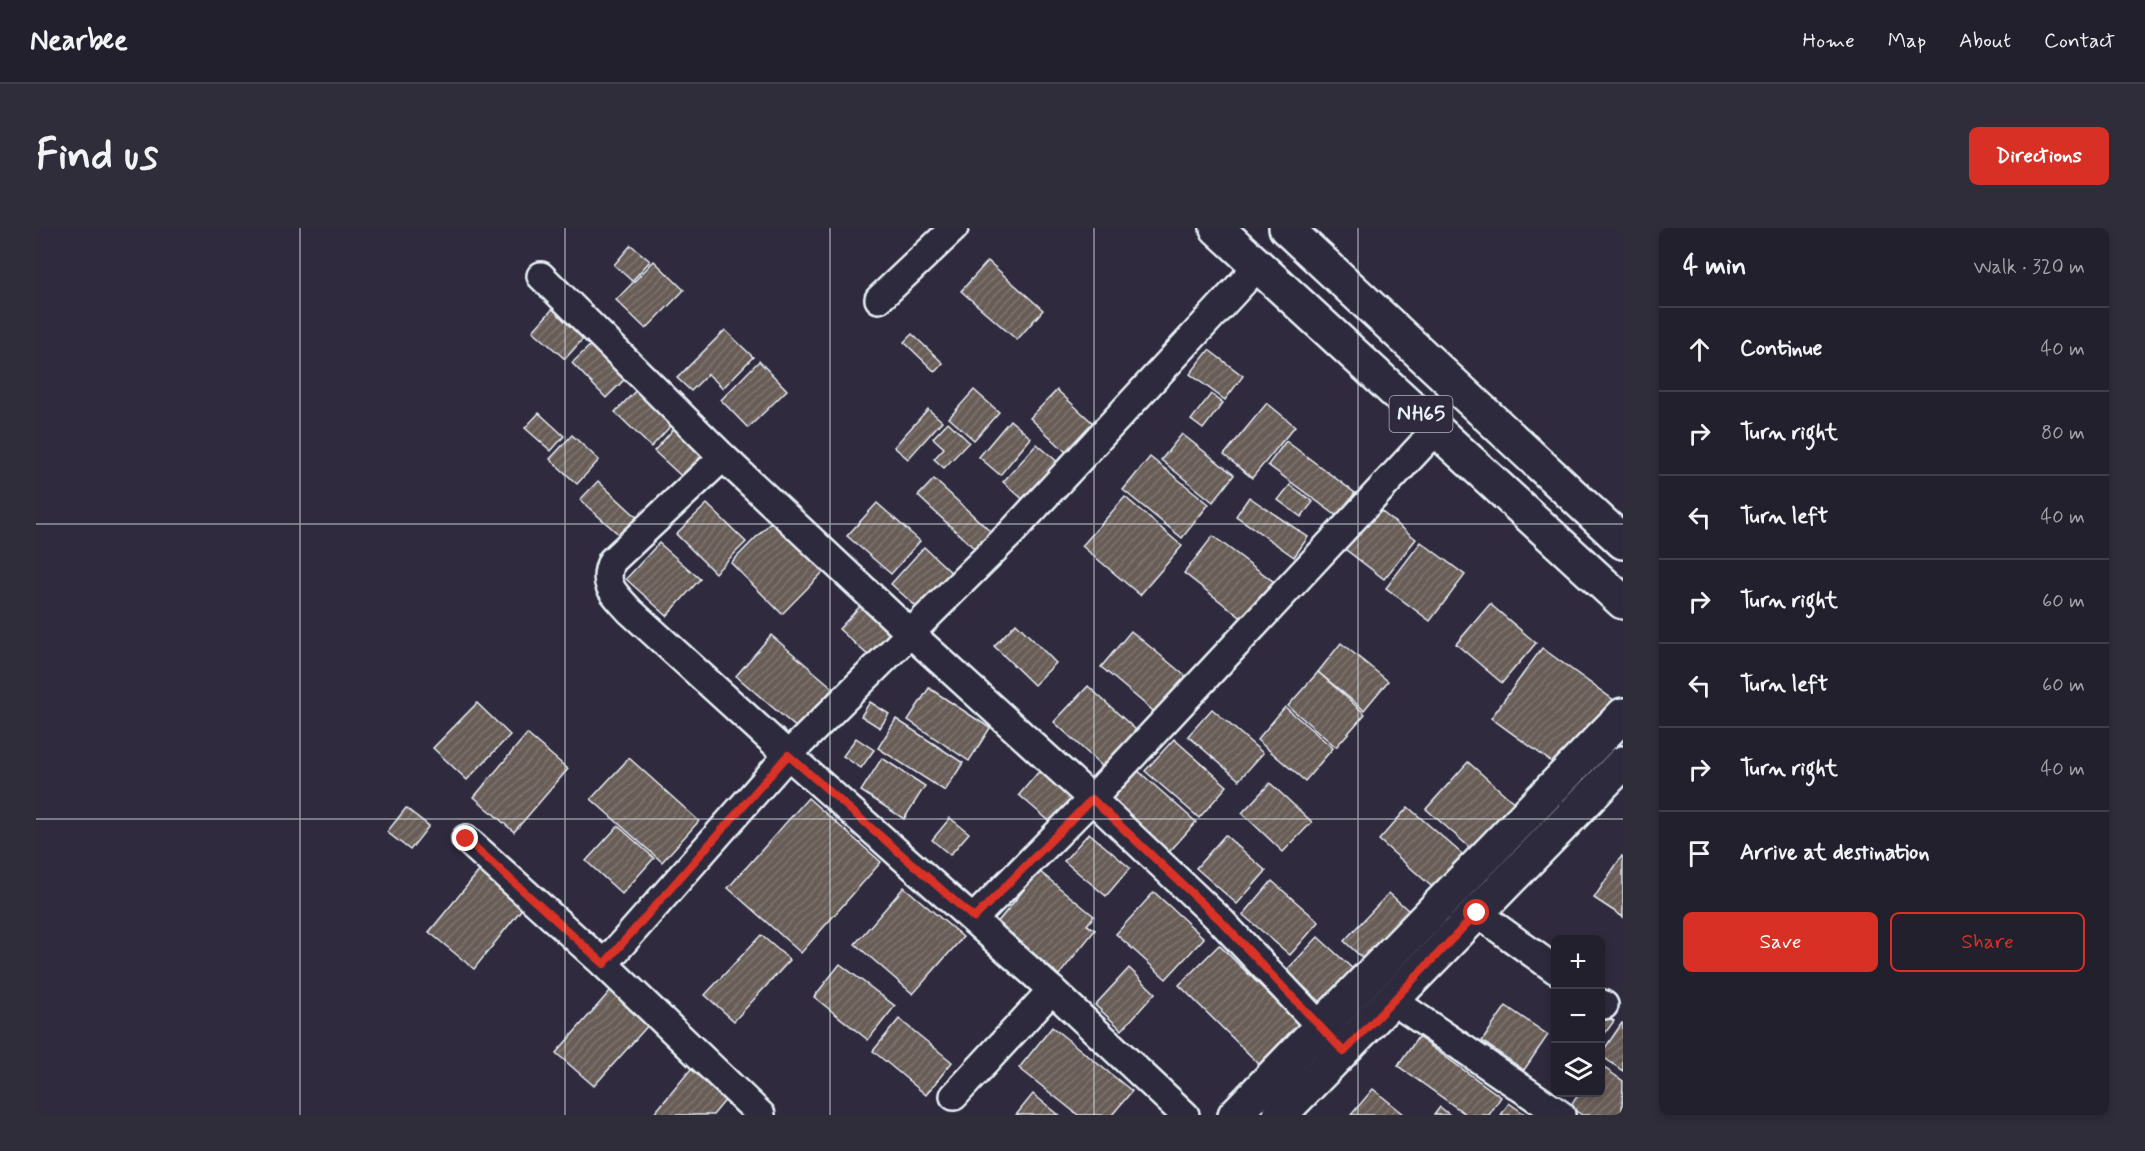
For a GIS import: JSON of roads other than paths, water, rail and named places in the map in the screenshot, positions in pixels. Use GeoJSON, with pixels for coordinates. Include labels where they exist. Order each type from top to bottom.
{"type":"FeatureCollection","features":[{"type":"Feature","properties":{"kind":"main road","name":"NH65"},"geometry":{"type":"LineString","coordinates":[[1217,228],[1623,602]]}},
{"type":"Feature","properties":{"kind":"main road","name":"NH65"},"geometry":{"type":"LineString","coordinates":[[1286,228],[1623,542]]}},
{"type":"Feature","properties":{"kind":"main road"},"geometry":{"type":"LineString","coordinates":[[1235,1115],[1623,715]]}},
{"type":"Feature","properties":{"kind":"main road"},"geometry":{"type":"LineString","coordinates":[[1280,1115],[1344,1052],[1623,763]]}},
{"type":"Feature","properties":{"kind":"street"},"geometry":{"type":"LineString","coordinates":[[879,299],[954,228]]}},
{"type":"Feature","properties":{"kind":"street"},"geometry":{"type":"LineString","coordinates":[[604,964],[788,755],[909,632],[1011,533],[1259,266]]}},
{"type":"Feature","properties":{"kind":"street"},"geometry":{"type":"LineString","coordinates":[[541,276],[723,457],[1221,921],[1344,1052]]}},
{"type":"Feature","properties":{"kind":"street"},"geometry":{"type":"LineString","coordinates":[[974,918],[1092,799],[1437,429]]}},
{"type":"Feature","properties":{"kind":"street"},"geometry":{"type":"LineString","coordinates":[[723,457],[612,561],[606,578],[610,588],[630,611],[788,755],[974,918],[1185,1115]]}},
{"type":"Feature","properties":{"kind":"street"},"geometry":{"type":"LineString","coordinates":[[466,839],[604,964],[760,1115]]}},
{"type":"Feature","properties":{"kind":"street"},"geometry":{"type":"LineString","coordinates":[[1477,913],[1551,966]]}},
{"type":"Feature","properties":{"kind":"street"},"geometry":{"type":"LineString","coordinates":[[954,1096],[1052,990]]}},
{"type":"Feature","properties":{"kind":"street"},"geometry":{"type":"LineString","coordinates":[[1392,1000],[1561,1115]]}}]}
